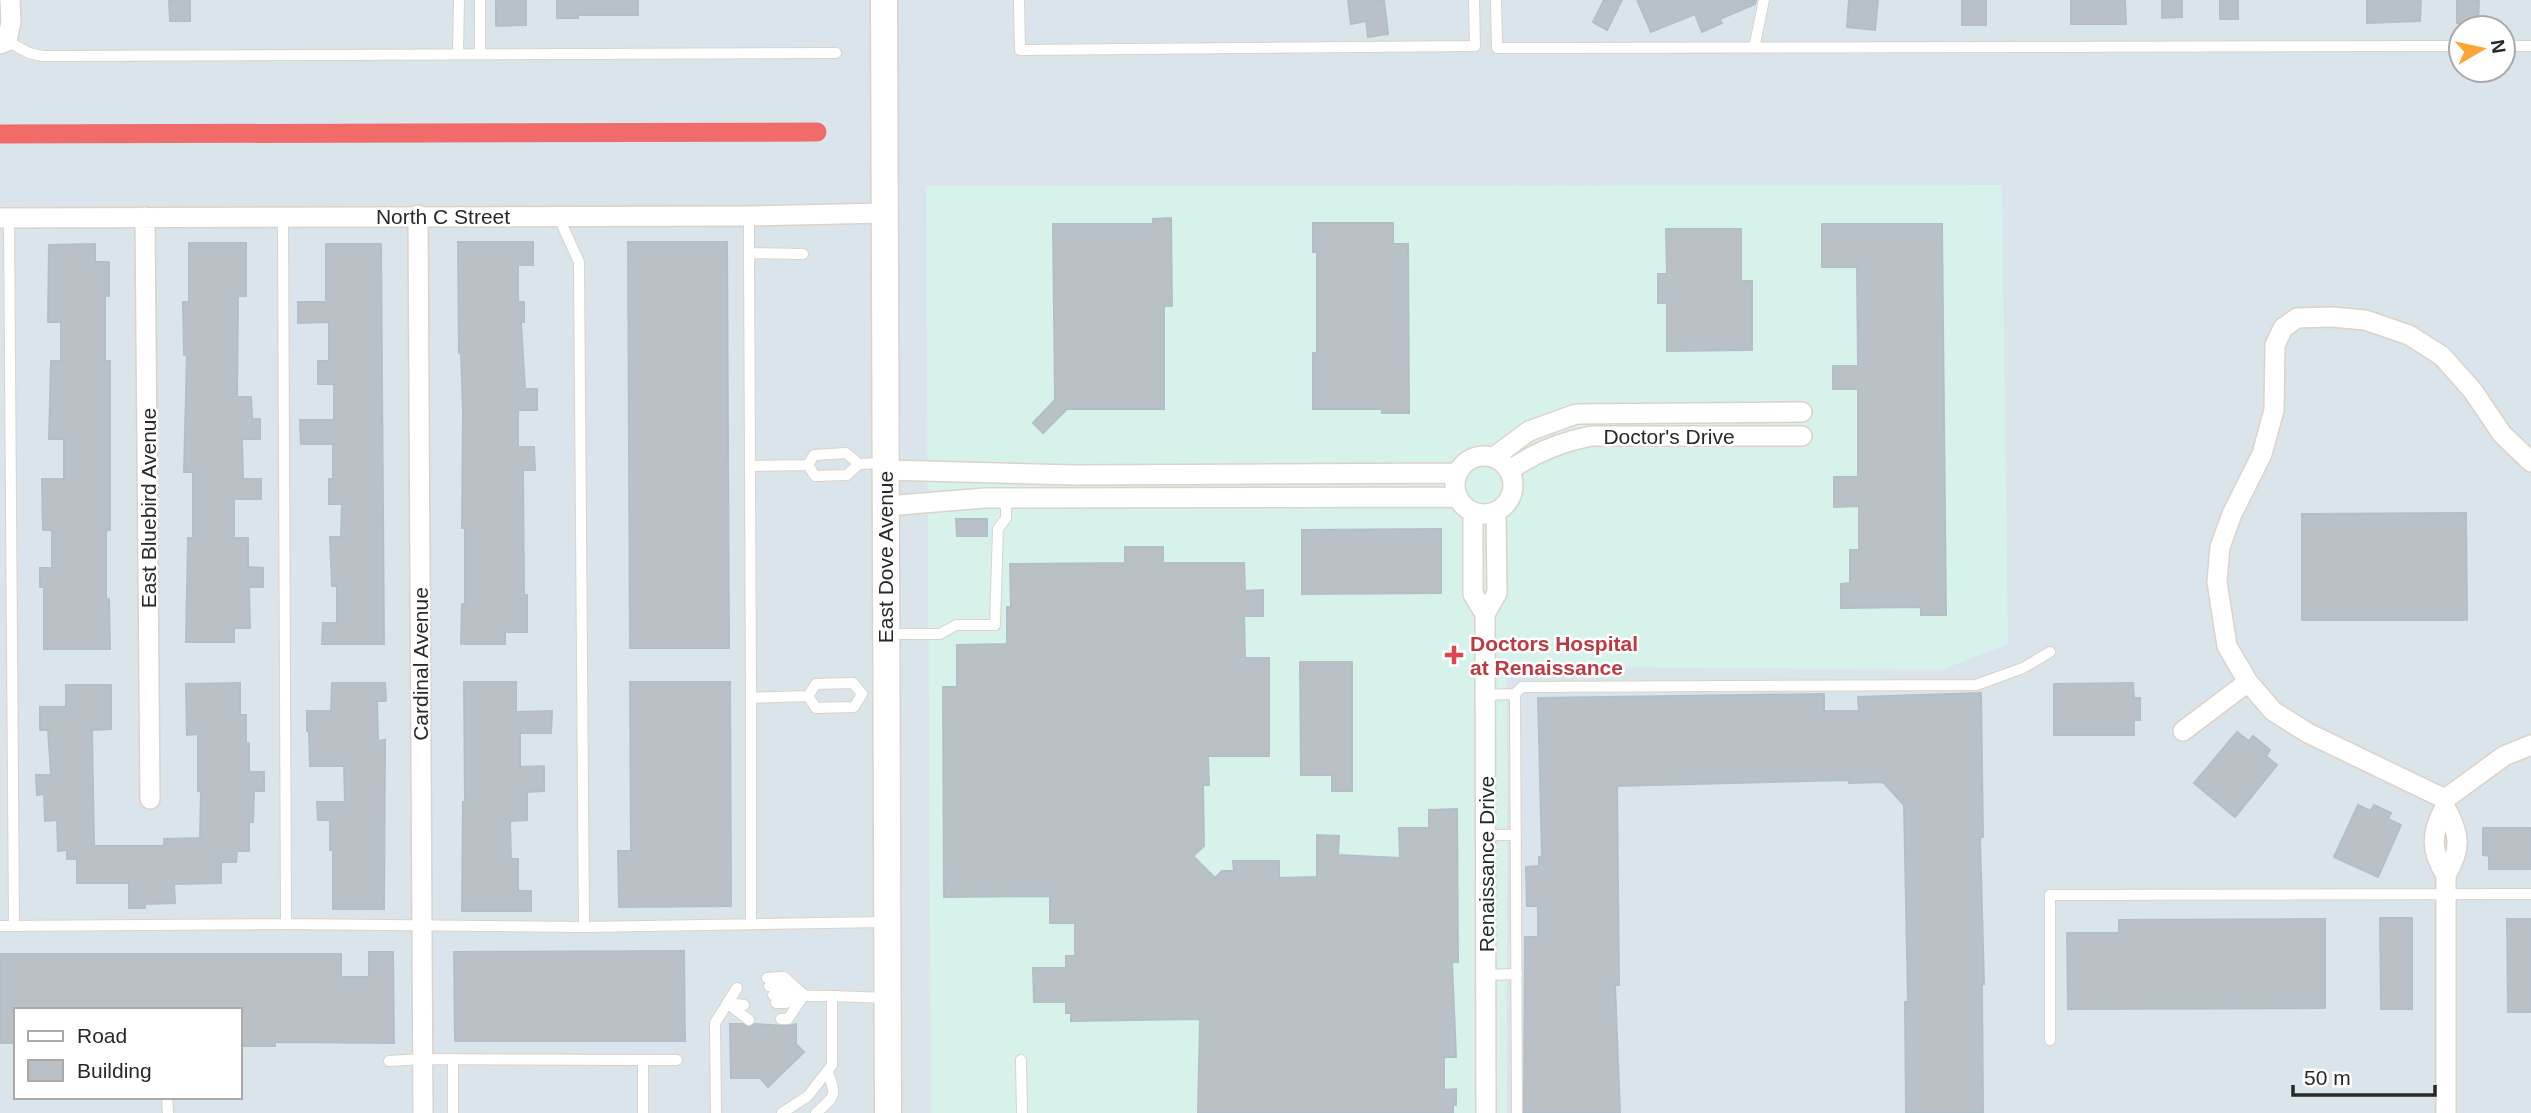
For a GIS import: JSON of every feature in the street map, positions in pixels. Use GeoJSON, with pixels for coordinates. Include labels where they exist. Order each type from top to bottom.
{"type":"FeatureCollection","features":[{"type":"Feature","properties":{"kind":"main road","name":"East Dove Avenue"},"geometry":{"type":"LineString","coordinates":[[884,0],[885,213],[877,465],[886,506],[886,635],[874,694],[886,922],[888,1113]]}},
{"type":"Feature","properties":{"kind":"street"},"geometry":{"type":"LineString","coordinates":[[3,42],[11,22],[10,0]]}},
{"type":"Feature","properties":{"kind":"street","name":"North C Street"},"geometry":{"type":"LineString","coordinates":[[4,218],[749,216],[885,213]]}},
{"type":"Feature","properties":{"kind":"street","name":"Cardinal Avenue"},"geometry":{"type":"LineString","coordinates":[[418,215],[423,1113]]}},
{"type":"Feature","properties":{"kind":"street","name":"East Bluebird Avenue"},"geometry":{"type":"LineString","coordinates":[[145,217],[150,799]]}},
{"type":"Feature","properties":{"kind":"street"},"geometry":{"type":"LineString","coordinates":[[2445,803],[2308,733],[2273,712],[2248,682],[2227,646],[2217,582],[2220,547],[2232,514],[2262,454],[2274,410],[2275,345],[2283,328],[2297,318],[2332,317],[2365,320],[2409,335],[2442,356],[2473,391],[2502,434],[2531,462]]}},
{"type":"Feature","properties":{"kind":"street","name":"Doctor's Drive"},"geometry":{"type":"LineString","coordinates":[[877,465],[1075,475],[1457,473],[1470,459],[1494,457],[1529,430],[1576,414],[1802,412]]}},
{"type":"Feature","properties":{"kind":"street","name":"Doctor's Drive"},"geometry":{"type":"LineString","coordinates":[[1591,413],[1591,436]]}},
{"type":"Feature","properties":{"kind":"street","name":"Doctor's Drive"},"geometry":{"type":"LineString","coordinates":[[1747,413],[1748,436]]}},
{"type":"Feature","properties":{"kind":"street","name":"Doctor's Drive"},"geometry":{"type":"LineString","coordinates":[[1510,470],[1531,455],[1591,436],[1802,436]]}},
{"type":"Feature","properties":{"kind":"street"},"geometry":{"type":"LineString","coordinates":[[1522,437],[1531,455]]}},
{"type":"Feature","properties":{"kind":"street"},"geometry":{"type":"LineString","coordinates":[[1457,473],[1457,496],[1464,506],[1473,512],[1496,512],[1506,505],[1512,496],[1514,483],[1510,470],[1494,457]]}},
{"type":"Feature","properties":{"kind":"street"},"geometry":{"type":"LineString","coordinates":[[1006,473],[1006,498]]}},
{"type":"Feature","properties":{"kind":"street"},"geometry":{"type":"LineString","coordinates":[[1283,474],[1284,497]]}},
{"type":"Feature","properties":{"kind":"street"},"geometry":{"type":"LineString","coordinates":[[1075,475],[1075,499]]}},
{"type":"Feature","properties":{"kind":"street"},"geometry":{"type":"LineString","coordinates":[[1126,475],[1126,498]]}},
{"type":"Feature","properties":{"kind":"street"},"geometry":{"type":"LineString","coordinates":[[1239,475],[1239,497]]}},
{"type":"Feature","properties":{"kind":"street"},"geometry":{"type":"LineString","coordinates":[[1349,475],[1349,497]]}},
{"type":"Feature","properties":{"kind":"street"},"geometry":{"type":"LineString","coordinates":[[886,506],[1006,498],[1457,496]]}},
{"type":"Feature","properties":{"kind":"street","name":"Renaissance Drive"},"geometry":{"type":"LineString","coordinates":[[1473,512],[1473,594],[1485,614]]}},
{"type":"Feature","properties":{"kind":"street","name":"Renaissance Drive"},"geometry":{"type":"LineString","coordinates":[[1486,1113],[1485,614],[1497,593],[1496,512]]}},
{"type":"Feature","properties":{"kind":"street"},"geometry":{"type":"LineString","coordinates":[[2183,731],[2248,682]]}},
{"type":"Feature","properties":{"kind":"street"},"geometry":{"type":"LineString","coordinates":[[2446,1113],[2446,884],[2435,859],[2435,827],[2445,803],[2504,756],[2531,745]]}},
{"type":"Feature","properties":{"kind":"lane"},"geometry":{"type":"LineString","coordinates":[[458,54],[459,0]]}},
{"type":"Feature","properties":{"kind":"lane"},"geometry":{"type":"LineString","coordinates":[[480,0],[480,54]]}},
{"type":"Feature","properties":{"kind":"lane"},"geometry":{"type":"LineString","coordinates":[[1019,0],[1020,50],[1475,46],[1474,0]]}},
{"type":"Feature","properties":{"kind":"lane"},"geometry":{"type":"LineString","coordinates":[[1496,0],[1497,48],[2447,47]]}},
{"type":"Feature","properties":{"kind":"lane"},"geometry":{"type":"LineString","coordinates":[[1754,48],[1764,0]]}},
{"type":"Feature","properties":{"kind":"lane"},"geometry":{"type":"LineString","coordinates":[[3,42],[43,56],[836,53]]}},
{"type":"Feature","properties":{"kind":"lane"},"geometry":{"type":"LineString","coordinates":[[558,216],[579,262],[584,927]]}},
{"type":"Feature","properties":{"kind":"lane"},"geometry":{"type":"LineString","coordinates":[[749,216],[751,924]]}},
{"type":"Feature","properties":{"kind":"lane"},"geometry":{"type":"LineString","coordinates":[[283,217],[286,924]]}},
{"type":"Feature","properties":{"kind":"lane"},"geometry":{"type":"LineString","coordinates":[[4,218],[14,926]]}},
{"type":"Feature","properties":{"kind":"lane"},"geometry":{"type":"LineString","coordinates":[[749,253],[803,254]]}},
{"type":"Feature","properties":{"kind":"lane"},"geometry":{"type":"LineString","coordinates":[[808,465],[814,455],[846,453],[877,465]]}},
{"type":"Feature","properties":{"kind":"lane"},"geometry":{"type":"LineString","coordinates":[[808,465],[815,476],[847,475],[877,465]]}},
{"type":"Feature","properties":{"kind":"lane"},"geometry":{"type":"LineString","coordinates":[[750,466],[808,465]]}},
{"type":"Feature","properties":{"kind":"lane"},"geometry":{"type":"LineString","coordinates":[[886,635],[940,635],[956,625],[995,625],[998,529],[1006,518],[1006,498]]}},
{"type":"Feature","properties":{"kind":"lane"},"geometry":{"type":"LineString","coordinates":[[1485,695],[1515,694],[1522,687],[1976,685],[2023,668],[2050,652]]}},
{"type":"Feature","properties":{"kind":"lane"},"geometry":{"type":"LineString","coordinates":[[853,683],[874,694],[854,707],[828,708],[816,708],[808,696],[816,684],[853,683]]}},
{"type":"Feature","properties":{"kind":"lane"},"geometry":{"type":"LineString","coordinates":[[1515,694],[1517,1113]]}},
{"type":"Feature","properties":{"kind":"lane"},"geometry":{"type":"LineString","coordinates":[[751,698],[808,696]]}},
{"type":"Feature","properties":{"kind":"lane"},"geometry":{"type":"LineString","coordinates":[[1486,835],[1516,835]]}},
{"type":"Feature","properties":{"kind":"lane"},"geometry":{"type":"LineString","coordinates":[[2050,1040],[2050,895],[2446,884],[2531,894]]}},
{"type":"Feature","properties":{"kind":"lane"},"geometry":{"type":"LineString","coordinates":[[0,926],[286,924],[584,927],[886,922]]}},
{"type":"Feature","properties":{"kind":"lane"},"geometry":{"type":"LineString","coordinates":[[1486,975],[1517,974]]}},
{"type":"Feature","properties":{"kind":"lane"},"geometry":{"type":"LineString","coordinates":[[775,999],[784,977],[804,995]]}},
{"type":"Feature","properties":{"kind":"lane"},"geometry":{"type":"LineString","coordinates":[[775,999],[804,995],[887,998]]}},
{"type":"Feature","properties":{"kind":"lane"},"geometry":{"type":"LineString","coordinates":[[775,999],[788,1019],[804,995]]}},
{"type":"Feature","properties":{"kind":"lane"},"geometry":{"type":"LineString","coordinates":[[782,1113],[808,1096],[832,1065],[832,996]]}},
{"type":"Feature","properties":{"kind":"lane"},"geometry":{"type":"LineString","coordinates":[[727,1003],[742,1001]]}},
{"type":"Feature","properties":{"kind":"lane"},"geometry":{"type":"LineString","coordinates":[[727,1003],[742,1001]]}},
{"type":"Feature","properties":{"kind":"lane"},"geometry":{"type":"LineString","coordinates":[[727,1003],[742,1001]]}},
{"type":"Feature","properties":{"kind":"lane"},"geometry":{"type":"LineString","coordinates":[[716,1113],[715,1023],[727,1003]]}},
{"type":"Feature","properties":{"kind":"lane"},"geometry":{"type":"LineString","coordinates":[[453,1059],[453,1113]]}},
{"type":"Feature","properties":{"kind":"lane"},"geometry":{"type":"LineString","coordinates":[[643,1060],[643,1113]]}},
{"type":"Feature","properties":{"kind":"lane"},"geometry":{"type":"LineString","coordinates":[[390,1061],[677,1060]]}},
{"type":"Feature","properties":{"kind":"lane"},"geometry":{"type":"LineString","coordinates":[[1021,1060],[1022,1113]]}},
{"type":"Feature","properties":{"kind":"lane"},"geometry":{"type":"LineString","coordinates":[[816,1113],[834,1097],[835,1091],[828,1073]]}},
{"type":"Feature","properties":{"kind":"shaded area","name":"Doctors Hospital at Renaissance"},"geometry":{"type":"Polygon","coordinates":[[[2002,185],[2008,644],[1941,670],[1507,666],[1507,1113],[931,1113],[926,186],[2002,185]]]}},
{"type":"Feature","properties":{"kind":"building"},"geometry":{"type":"Polygon","coordinates":[[[169,0],[190,0],[190,21],[170,21],[169,0]]]}},
{"type":"Feature","properties":{"kind":"building"},"geometry":{"type":"Polygon","coordinates":[[[496,0],[526,0],[526,25],[496,26],[496,0]]]}},
{"type":"Feature","properties":{"kind":"building"},"geometry":{"type":"Polygon","coordinates":[[[557,0],[638,0],[638,15],[578,15],[578,18],[557,18],[557,0]]]}},
{"type":"Feature","properties":{"kind":"building"},"geometry":{"type":"Polygon","coordinates":[[[1348,0],[1384,0],[1388,34],[1368,37],[1366,21],[1351,24],[1348,0]]]}},
{"type":"Feature","properties":{"kind":"building"},"geometry":{"type":"Polygon","coordinates":[[[1604,0],[1622,0],[1607,30],[1593,22],[1604,0]]]}},
{"type":"Feature","properties":{"kind":"building"},"geometry":{"type":"Polygon","coordinates":[[[1637,0],[1756,0],[1755,4],[1720,19],[1722,23],[1702,32],[1695,14],[1651,32],[1637,0]]]}},
{"type":"Feature","properties":{"kind":"building"},"geometry":{"type":"Polygon","coordinates":[[[1849,0],[1878,0],[1875,30],[1847,27],[1849,0]]]}},
{"type":"Feature","properties":{"kind":"building"},"geometry":{"type":"Polygon","coordinates":[[[1962,0],[1986,0],[1986,25],[1962,25],[1962,0]]]}},
{"type":"Feature","properties":{"kind":"building"},"geometry":{"type":"Polygon","coordinates":[[[2071,0],[2125,0],[2126,24],[2071,24],[2071,0]]]}},
{"type":"Feature","properties":{"kind":"building"},"geometry":{"type":"Polygon","coordinates":[[[2162,0],[2182,0],[2182,17],[2162,18],[2162,0]]]}},
{"type":"Feature","properties":{"kind":"building"},"geometry":{"type":"Polygon","coordinates":[[[2220,0],[2238,0],[2238,19],[2220,19],[2220,0]]]}},
{"type":"Feature","properties":{"kind":"building"},"geometry":{"type":"Polygon","coordinates":[[[2367,0],[2421,0],[2420,21],[2367,23],[2367,0]]]}},
{"type":"Feature","properties":{"kind":"building"},"geometry":{"type":"Polygon","coordinates":[[[2457,0],[2479,0],[2478,14],[2457,14],[2457,0]]]}},
{"type":"Feature","properties":{"kind":"building"},"geometry":{"type":"Polygon","coordinates":[[[1171,218],[1172,306],[1164,306],[1164,409],[1067,409],[1043,433],[1033,423],[1055,400],[1053,224],[1153,224],[1153,219],[1171,218]]]}},
{"type":"Feature","properties":{"kind":"building"},"geometry":{"type":"Polygon","coordinates":[[[1313,223],[1393,223],[1393,244],[1408,244],[1409,413],[1382,413],[1382,409],[1313,409],[1313,353],[1317,353],[1317,252],[1313,252],[1313,223]]]}},
{"type":"Feature","properties":{"kind":"building"},"geometry":{"type":"Polygon","coordinates":[[[1822,224],[1942,224],[1946,615],[1921,615],[1921,607],[1841,608],[1841,584],[1850,583],[1850,550],[1859,550],[1859,506],[1834,507],[1834,477],[1858,477],[1858,389],[1833,389],[1833,366],[1858,366],[1857,267],[1822,267],[1822,224]]]}},
{"type":"Feature","properties":{"kind":"building"},"geometry":{"type":"Polygon","coordinates":[[[1666,229],[1741,229],[1741,281],[1752,281],[1752,350],[1667,351],[1667,303],[1658,303],[1658,274],[1667,274],[1666,229]]]}},
{"type":"Feature","properties":{"kind":"building"},"geometry":{"type":"Polygon","coordinates":[[[458,242],[533,242],[533,265],[518,265],[518,302],[524,302],[524,322],[521,322],[525,389],[537,389],[537,410],[518,410],[518,447],[534,447],[535,470],[523,470],[527,632],[505,632],[505,644],[461,644],[462,604],[465,604],[465,528],[462,528],[463,411],[459,353],[458,242]]]}},
{"type":"Feature","properties":{"kind":"building"},"geometry":{"type":"Polygon","coordinates":[[[628,242],[727,242],[729,648],[630,648],[628,242]]]}},
{"type":"Feature","properties":{"kind":"building"},"geometry":{"type":"Polygon","coordinates":[[[189,243],[246,243],[246,296],[238,296],[237,397],[251,397],[252,419],[260,419],[260,439],[242,439],[243,479],[261,479],[261,499],[234,499],[234,538],[248,538],[248,567],[263,568],[263,587],[249,587],[250,628],[234,628],[234,642],[186,642],[188,538],[193,538],[193,472],[184,472],[187,355],[184,355],[183,302],[189,302],[189,243]]]}},
{"type":"Feature","properties":{"kind":"building"},"geometry":{"type":"Polygon","coordinates":[[[95,244],[95,262],[109,262],[109,296],[105,296],[105,361],[110,361],[110,530],[106,530],[106,599],[109,599],[110,649],[44,649],[44,587],[40,587],[40,568],[52,568],[52,530],[43,530],[42,479],[64,479],[64,439],[49,439],[51,361],[61,361],[61,322],[48,322],[49,245],[95,244]]]}},
{"type":"Feature","properties":{"kind":"building"},"geometry":{"type":"Polygon","coordinates":[[[326,244],[381,244],[384,644],[322,644],[323,623],[337,623],[337,586],[332,586],[330,537],[341,537],[342,504],[329,504],[329,479],[333,479],[333,444],[301,444],[300,420],[334,420],[334,384],[318,384],[318,361],[329,361],[329,322],[298,323],[298,302],[326,302],[326,244]]]}},
{"type":"Feature","properties":{"kind":"building"},"geometry":{"type":"Polygon","coordinates":[[[2466,513],[2467,620],[2302,620],[2302,514],[2466,513]]]}},
{"type":"Feature","properties":{"kind":"building"},"geometry":{"type":"Polygon","coordinates":[[[956,519],[987,519],[987,536],[957,536],[956,519]]]}},
{"type":"Feature","properties":{"kind":"building"},"geometry":{"type":"Polygon","coordinates":[[[1441,529],[1441,593],[1302,594],[1302,530],[1441,529]]]}},
{"type":"Feature","properties":{"kind":"building"},"geometry":{"type":"Polygon","coordinates":[[[1125,547],[1163,547],[1163,563],[1244,563],[1245,591],[1263,590],[1263,616],[1244,616],[1245,658],[1269,658],[1269,756],[1208,756],[1209,785],[1203,785],[1204,846],[1193,856],[1215,878],[1222,871],[1234,871],[1233,861],[1279,861],[1279,878],[1317,877],[1317,835],[1339,836],[1338,855],[1400,858],[1399,828],[1429,828],[1429,810],[1457,809],[1458,962],[1452,962],[1456,1057],[1444,1057],[1444,1090],[1456,1089],[1453,1113],[1198,1113],[1200,1019],[1071,1021],[1071,1013],[1066,1013],[1066,1002],[1034,1002],[1033,968],[1066,968],[1066,956],[1075,956],[1075,923],[1050,923],[1050,896],[944,897],[943,687],[957,687],[957,645],[1007,644],[1007,607],[1011,607],[1010,564],[1125,563],[1125,547]]]}},
{"type":"Feature","properties":{"kind":"building"},"geometry":{"type":"Polygon","coordinates":[[[1300,662],[1352,662],[1352,791],[1332,791],[1332,775],[1301,775],[1300,662]]]}},
{"type":"Feature","properties":{"kind":"building"},"geometry":{"type":"Polygon","coordinates":[[[464,682],[516,682],[516,712],[552,711],[551,733],[520,733],[520,767],[544,766],[544,791],[527,792],[527,820],[510,821],[511,859],[518,859],[518,891],[531,891],[531,911],[462,911],[464,682]]]}},
{"type":"Feature","properties":{"kind":"building"},"geometry":{"type":"Polygon","coordinates":[[[630,682],[730,682],[731,906],[619,907],[618,851],[631,851],[630,682]]]}},
{"type":"Feature","properties":{"kind":"building"},"geometry":{"type":"Polygon","coordinates":[[[240,683],[240,715],[246,715],[249,772],[264,772],[264,791],[254,791],[253,822],[249,822],[249,851],[237,851],[236,862],[221,862],[221,883],[174,884],[175,903],[145,904],[145,908],[129,908],[129,883],[77,883],[77,859],[67,859],[67,850],[58,851],[57,820],[45,821],[44,794],[37,795],[36,775],[51,775],[48,730],[40,730],[40,707],[66,707],[66,685],[111,685],[111,729],[92,730],[94,846],[164,846],[164,839],[200,838],[198,734],[187,735],[186,684],[240,683]]]}},
{"type":"Feature","properties":{"kind":"building"},"geometry":{"type":"Polygon","coordinates":[[[332,683],[385,683],[386,701],[377,701],[378,741],[385,740],[384,909],[333,909],[330,820],[318,820],[317,802],[345,802],[344,766],[310,766],[307,731],[307,711],[331,711],[332,683]]]}},
{"type":"Feature","properties":{"kind":"building"},"geometry":{"type":"Polygon","coordinates":[[[2133,683],[2134,698],[2140,698],[2140,720],[2134,720],[2134,735],[2054,735],[2054,684],[2133,683]]]}},
{"type":"Feature","properties":{"kind":"building"},"geometry":{"type":"Polygon","coordinates":[[[1981,693],[1983,1113],[1906,1113],[1905,1002],[1908,1002],[1904,805],[1883,782],[1849,783],[1849,780],[1617,786],[1619,985],[1615,985],[1620,1113],[1524,1113],[1525,937],[1538,937],[1538,906],[1527,906],[1526,867],[1539,866],[1539,857],[1542,857],[1538,698],[1824,694],[1824,711],[1859,711],[1858,697],[1981,693]]]}},
{"type":"Feature","properties":{"kind":"building"},"geometry":{"type":"Polygon","coordinates":[[[2237,732],[2249,741],[2253,736],[2270,750],[2266,756],[2277,765],[2235,817],[2194,783],[2237,732]]]}},
{"type":"Feature","properties":{"kind":"building"},"geometry":{"type":"Polygon","coordinates":[[[2358,805],[2371,811],[2374,805],[2391,813],[2388,819],[2401,825],[2378,877],[2334,857],[2358,805]]]}},
{"type":"Feature","properties":{"kind":"building"},"geometry":{"type":"Polygon","coordinates":[[[2483,828],[2531,828],[2531,869],[2489,869],[2489,856],[2483,855],[2483,828]]]}},
{"type":"Feature","properties":{"kind":"building"},"geometry":{"type":"Polygon","coordinates":[[[2380,918],[2412,918],[2412,1009],[2381,1009],[2380,918]]]}},
{"type":"Feature","properties":{"kind":"building"},"geometry":{"type":"Polygon","coordinates":[[[2325,919],[2325,1008],[2068,1009],[2067,933],[2119,933],[2119,920],[2325,919]]]}},
{"type":"Feature","properties":{"kind":"building"},"geometry":{"type":"Polygon","coordinates":[[[2507,919],[2531,919],[2531,1012],[2508,1012],[2507,919]]]}},
{"type":"Feature","properties":{"kind":"building"},"geometry":{"type":"Polygon","coordinates":[[[684,951],[685,1041],[455,1041],[454,952],[684,951]]]}},
{"type":"Feature","properties":{"kind":"building"},"geometry":{"type":"Polygon","coordinates":[[[369,952],[393,952],[394,1043],[275,1042],[275,1046],[242,1046],[242,1008],[14,1008],[14,1043],[0,1043],[0,954],[341,954],[341,977],[369,977],[369,952]]]}},
{"type":"Feature","properties":{"kind":"building"},"geometry":{"type":"Polygon","coordinates":[[[730,1024],[749,1027],[755,1024],[796,1024],[796,1044],[804,1052],[768,1087],[760,1078],[731,1078],[730,1024]]]}},
{"type":"Feature","properties":{"kind":"waterway"},"geometry":{"type":"LineString","coordinates":[[0,134],[817,132]]}},
{"type":"Feature","properties":{"kind":"place","name":"Doctors Hospital at Renaissance"},"geometry":{"type":"Point","coordinates":[1454,655]}}]}
